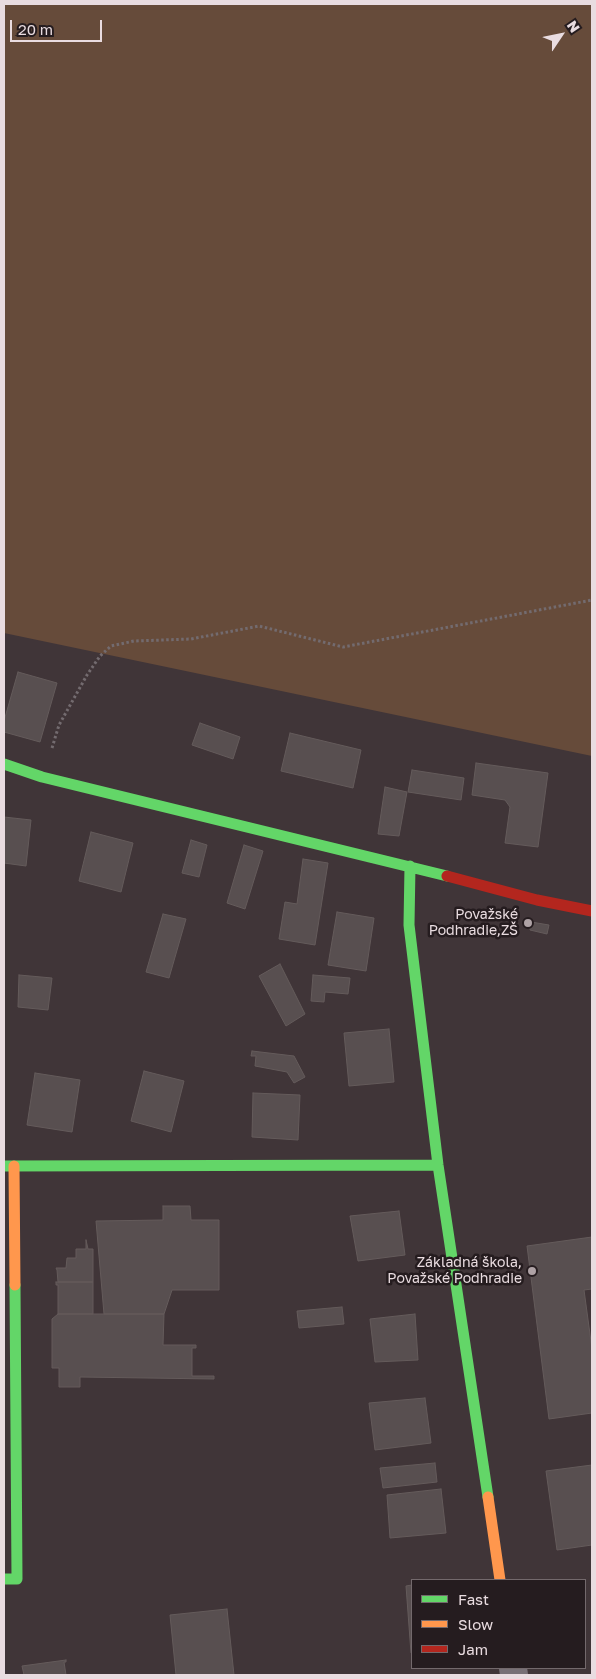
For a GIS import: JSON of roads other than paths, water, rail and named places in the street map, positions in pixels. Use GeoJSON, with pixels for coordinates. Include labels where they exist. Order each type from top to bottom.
{"type":"FeatureCollection","features":[{"type":"Feature","properties":{"kind":"street"},"geometry":{"type":"LineString","coordinates":[[4,764],[42,777],[410,866],[538,900],[592,911]]}},
{"type":"Feature","properties":{"kind":"street"},"geometry":{"type":"LineString","coordinates":[[410,866],[409,925],[438,1165],[500,1579]]}},
{"type":"Feature","properties":{"kind":"street"},"geometry":{"type":"LineString","coordinates":[[4,1579],[17,1579],[9,1166],[438,1165]]}},
{"type":"Feature","properties":{"kind":"place","name":"Považské Podhradie,ZŠ"},"geometry":{"type":"Point","coordinates":[528,923]}},
{"type":"Feature","properties":{"kind":"place","name":"Základná škola, Považské Podhradie"},"geometry":{"type":"Point","coordinates":[532,1271]}}]}
